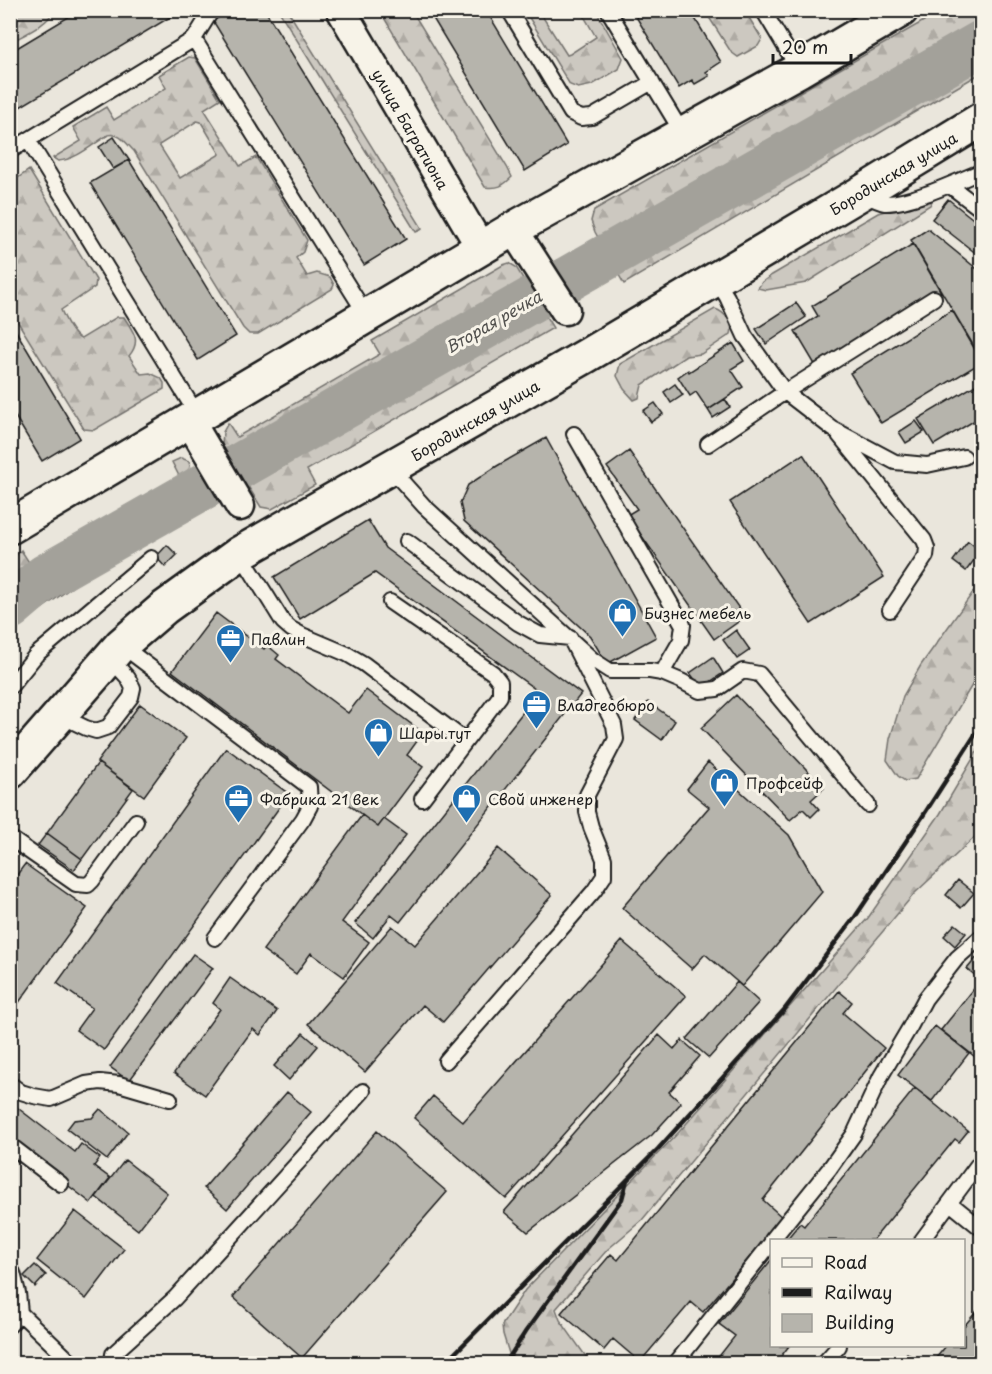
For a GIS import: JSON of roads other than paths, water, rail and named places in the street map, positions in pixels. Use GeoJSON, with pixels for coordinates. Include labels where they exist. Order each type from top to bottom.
{"type":"FeatureCollection","features":[{"type":"Feature","properties":{"kind":"main road"},"geometry":{"type":"LineString","coordinates":[[10,527],[513,229],[799,70],[901,10]]}},
{"type":"Feature","properties":{"kind":"main road","name":"Бородинская улица"},"geometry":{"type":"LineString","coordinates":[[10,772],[115,651],[164,608],[240,554],[716,280],[981,119]]}},
{"type":"Feature","properties":{"kind":"street","name":"улица Багратиона"},"geometry":{"type":"LineString","coordinates":[[342,10],[481,248]]}},
{"type":"Feature","properties":{"kind":"street"},"geometry":{"type":"LineString","coordinates":[[513,229],[565,310]]}},
{"type":"Feature","properties":{"kind":"street"},"geometry":{"type":"LineString","coordinates":[[194,418],[240,506]]}},
{"type":"Feature","properties":{"kind":"lane"},"geometry":{"type":"LineString","coordinates":[[10,151],[194,39],[212,10]]}},
{"type":"Feature","properties":{"kind":"lane"},"geometry":{"type":"LineString","coordinates":[[509,10],[571,113],[580,118],[592,117],[652,82]]}},
{"type":"Feature","properties":{"kind":"lane"},"geometry":{"type":"LineString","coordinates":[[608,10],[683,134]]}},
{"type":"Feature","properties":{"kind":"lane"},"geometry":{"type":"LineString","coordinates":[[763,10],[799,70]]}},
{"type":"Feature","properties":{"kind":"lane"},"geometry":{"type":"LineString","coordinates":[[194,39],[366,316]]}},
{"type":"Feature","properties":{"kind":"lane"},"geometry":{"type":"LineString","coordinates":[[28,140],[194,418]]}},
{"type":"Feature","properties":{"kind":"lane"},"geometry":{"type":"LineString","coordinates":[[861,193],[884,203],[907,200],[981,171]]}},
{"type":"Feature","properties":{"kind":"lane"},"geometry":{"type":"LineString","coordinates":[[949,185],[981,210]]}},
{"type":"Feature","properties":{"kind":"lane"},"geometry":{"type":"LineString","coordinates":[[716,280],[727,297],[745,336],[786,392],[834,429],[895,462],[927,465],[964,457]]}},
{"type":"Feature","properties":{"kind":"lane"},"geometry":{"type":"LineString","coordinates":[[708,444],[934,298]]}},
{"type":"Feature","properties":{"kind":"lane"},"geometry":{"type":"LineString","coordinates":[[834,429],[924,540],[927,548],[926,556],[890,610]]}},
{"type":"Feature","properties":{"kind":"lane"},"geometry":{"type":"LineString","coordinates":[[574,434],[683,625],[681,639],[662,673]]}},
{"type":"Feature","properties":{"kind":"lane"},"geometry":{"type":"LineString","coordinates":[[390,468],[424,506],[593,660],[610,671],[650,670],[662,673],[700,691],[717,688],[743,671],[759,674],[868,805]]}},
{"type":"Feature","properties":{"kind":"lane"},"geometry":{"type":"LineString","coordinates":[[407,541],[518,623],[540,635],[570,638]]}},
{"type":"Feature","properties":{"kind":"lane"},"geometry":{"type":"LineString","coordinates":[[240,554],[283,622],[291,629],[364,664],[466,741]]}},
{"type":"Feature","properties":{"kind":"lane"},"geometry":{"type":"LineString","coordinates":[[10,687],[36,655],[151,558]]}},
{"type":"Feature","properties":{"kind":"lane"},"geometry":{"type":"LineString","coordinates":[[390,602],[493,673],[500,682],[500,696],[422,799]]}},
{"type":"Feature","properties":{"kind":"lane"},"geometry":{"type":"LineString","coordinates":[[446,1061],[594,891],[604,876],[604,859],[587,812],[587,795],[616,739],[614,725],[570,638]]}},
{"type":"Feature","properties":{"kind":"lane"},"geometry":{"type":"LineString","coordinates":[[59,715],[96,731],[108,727],[131,697],[133,688],[115,651]]}},
{"type":"Feature","properties":{"kind":"lane"},"geometry":{"type":"LineString","coordinates":[[115,651],[309,787],[310,806],[303,819],[215,938]]}},
{"type":"Feature","properties":{"kind":"lane"},"geometry":{"type":"LineString","coordinates":[[10,837],[76,884],[88,885],[136,821]]}},
{"type":"Feature","properties":{"kind":"lane"},"geometry":{"type":"LineString","coordinates":[[774,1239],[854,1134],[881,1076],[925,999],[957,958],[981,936]]}},
{"type":"Feature","properties":{"kind":"lane"},"geometry":{"type":"LineString","coordinates":[[10,1084],[21,1092],[51,1099],[86,1084],[100,1082],[119,1084],[170,1099]]}},
{"type":"Feature","properties":{"kind":"lane"},"geometry":{"type":"LineString","coordinates":[[109,1364],[112,1362],[113,1354],[175,1298],[363,1091]]}},
{"type":"Feature","properties":{"kind":"lane"},"geometry":{"type":"LineString","coordinates":[[10,1145],[61,1184]]}},
{"type":"Feature","properties":{"kind":"lane"},"geometry":{"type":"LineString","coordinates":[[923,1239],[981,1159]]}},
{"type":"Feature","properties":{"kind":"lane"},"geometry":{"type":"LineString","coordinates":[[950,1203],[981,1229]]}},
{"type":"Feature","properties":{"kind":"lane"},"geometry":{"type":"LineString","coordinates":[[675,1364],[770,1244]]}},
{"type":"Feature","properties":{"kind":"lane"},"geometry":{"type":"LineString","coordinates":[[11,1270],[18,1293],[20,1312],[73,1364]]}},
{"type":"Feature","properties":{"kind":"lane"},"geometry":{"type":"LineString","coordinates":[[10,1325],[20,1312]]}},
{"type":"Feature","properties":{"kind":"lane"},"geometry":{"type":"LineString","coordinates":[[823,1364],[838,1347]]}},
{"type":"Feature","properties":{"kind":"waterway","name":"Вторая речка"},"geometry":{"type":"LineString","coordinates":[[10,607],[45,577],[982,43]]}},
{"type":"Feature","properties":{"kind":"railway"},"geometry":{"type":"LineString","coordinates":[[444,1364],[658,1149],[784,1010],[855,917],[982,724]]}},
{"type":"Feature","properties":{"kind":"railway"},"geometry":{"type":"LineString","coordinates":[[505,1364],[526,1331],[622,1199],[627,1180]]}},
{"type":"Feature","properties":{"kind":"place","name":"Бизнес мебель"},"geometry":{"type":"Point","coordinates":[623,638]}},
{"type":"Feature","properties":{"kind":"place","name":"Павлин"},"geometry":{"type":"Point","coordinates":[230,664]}},
{"type":"Feature","properties":{"kind":"place","name":"Владгеобюро"},"geometry":{"type":"Point","coordinates":[536,730]}},
{"type":"Feature","properties":{"kind":"place","name":"Шары.тут"},"geometry":{"type":"Point","coordinates":[378,758]}},
{"type":"Feature","properties":{"kind":"place","name":"Профсейф"},"geometry":{"type":"Point","coordinates":[725,808]}},
{"type":"Feature","properties":{"kind":"place","name":"Фабрика 21 век"},"geometry":{"type":"Point","coordinates":[239,824]}},
{"type":"Feature","properties":{"kind":"place","name":"Свой инженер"},"geometry":{"type":"Point","coordinates":[467,824]}}]}
